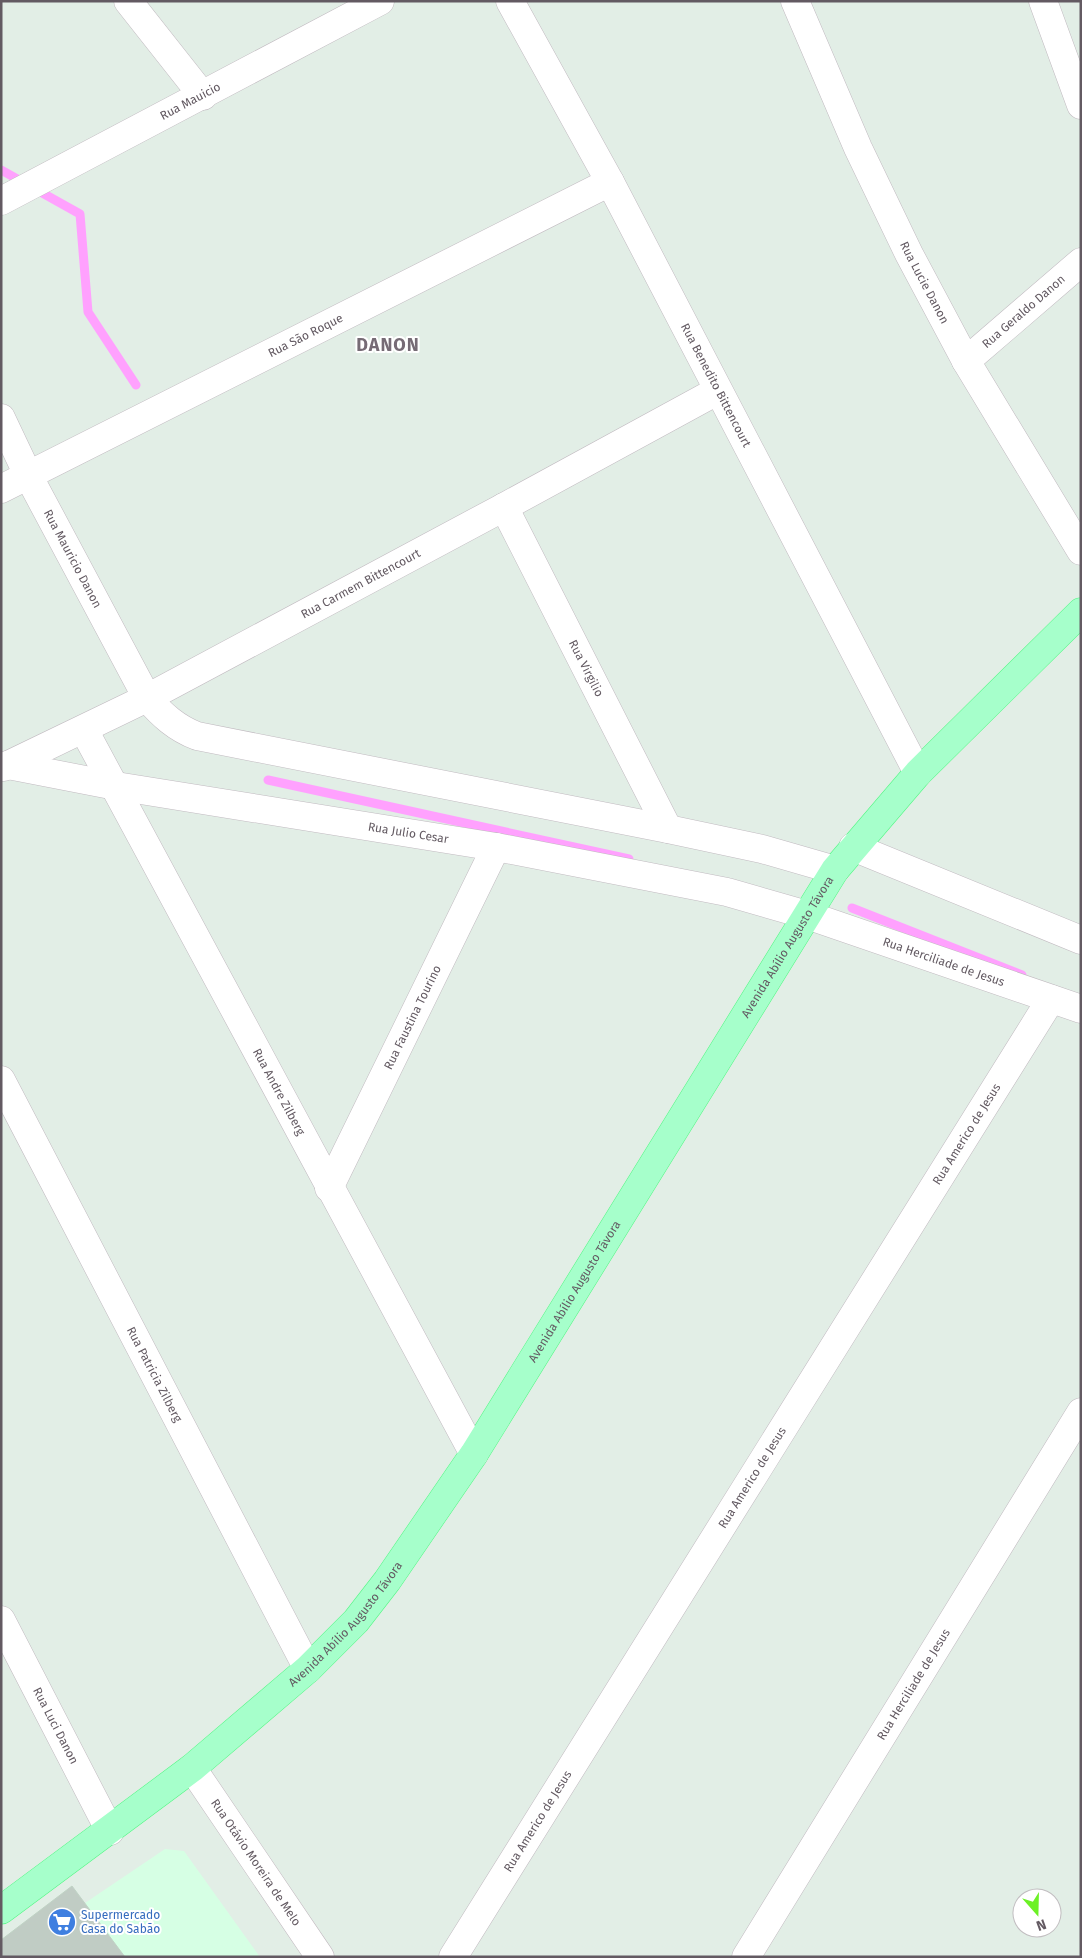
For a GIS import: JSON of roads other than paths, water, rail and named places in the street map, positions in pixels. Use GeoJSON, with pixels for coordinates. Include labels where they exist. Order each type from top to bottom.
{"type":"FeatureCollection","features":[{"type":"Feature","properties":{"kind":"main road","name":"Avenida Abílio Augusto Távora"},"geometry":{"type":"LineString","coordinates":[[1,1910],[110,1831],[192,1768],[308,1669],[356,1620],[387,1581],[474,1454],[819,895],[853,847],[918,773],[1081,612]]}},
{"type":"Feature","properties":{"kind":"street"},"geometry":{"type":"LineString","coordinates":[[128,1],[203,96]]}},
{"type":"Feature","properties":{"kind":"street","name":"Rua Mauicio"},"geometry":{"type":"LineString","coordinates":[[10,197],[380,1]]}},
{"type":"Feature","properties":{"kind":"street","name":"Rua Benedito Bittencourt"},"geometry":{"type":"LineString","coordinates":[[510,1],[610,182],[717,391],[918,773]]}},
{"type":"Feature","properties":{"kind":"street","name":"Rua Lucie Danon"},"geometry":{"type":"LineString","coordinates":[[795,1],[880,196],[966,361],[1081,551]]}},
{"type":"Feature","properties":{"kind":"street"},"geometry":{"type":"LineString","coordinates":[[1043,1],[1081,105]]}},
{"type":"Feature","properties":{"kind":"street","name":"Rua São Roque"},"geometry":{"type":"LineString","coordinates":[[1,489],[610,182]]}},
{"type":"Feature","properties":{"kind":"street","name":"Rua Geraldo Danon"},"geometry":{"type":"LineString","coordinates":[[966,361],[1081,262]]}},
{"type":"Feature","properties":{"kind":"street","name":"Rua Carmem Bittencourt"},"geometry":{"type":"LineString","coordinates":[[4,767],[147,698],[717,391]]}},
{"type":"Feature","properties":{"kind":"street","name":"Rua Mauricio Danon"},"geometry":{"type":"LineString","coordinates":[[1,418],[28,475],[147,698]]}},
{"type":"Feature","properties":{"kind":"street","name":"Rua Virgilio"},"geometry":{"type":"LineString","coordinates":[[504,507],[668,829]]}},
{"type":"Feature","properties":{"kind":"street"},"geometry":{"type":"LineString","coordinates":[[147,698],[173,724],[197,736],[762,849],[819,895]]}},
{"type":"Feature","properties":{"kind":"street","name":"Rua Andre Zilberg"},"geometry":{"type":"LineString","coordinates":[[84,730],[116,786],[329,1188],[474,1454]]}},
{"type":"Feature","properties":{"kind":"street","name":"Rua Julio Cesar"},"geometry":{"type":"LineString","coordinates":[[4,767],[496,847],[727,892],[819,895]]}},
{"type":"Feature","properties":{"kind":"street","name":"Rua Faustina Tourino"},"geometry":{"type":"LineString","coordinates":[[329,1188],[496,847]]}},
{"type":"Feature","properties":{"kind":"street"},"geometry":{"type":"LineString","coordinates":[[853,847],[1081,940]]}},
{"type":"Feature","properties":{"kind":"street","name":"Rua Herciliade de Jesus"},"geometry":{"type":"LineString","coordinates":[[819,895],[1051,999],[1081,1009]]}},
{"type":"Feature","properties":{"kind":"street","name":"Rua Americo de Jesus"},"geometry":{"type":"LineString","coordinates":[[453,1957],[1051,999]]}},
{"type":"Feature","properties":{"kind":"street","name":"Rua Patricia Zilberg"},"geometry":{"type":"LineString","coordinates":[[1,1080],[308,1669]]}},
{"type":"Feature","properties":{"kind":"street","name":"Rua Herciliade de Jesus"},"geometry":{"type":"LineString","coordinates":[[746,1957],[1081,1412]]}},
{"type":"Feature","properties":{"kind":"street","name":"Rua Luci Danon"},"geometry":{"type":"LineString","coordinates":[[1,1620],[110,1831]]}},
{"type":"Feature","properties":{"kind":"street","name":"Rua Otávio Moreira de Melo"},"geometry":{"type":"LineString","coordinates":[[192,1768],[320,1957]]}},
{"type":"Feature","properties":{"kind":"waterway"},"geometry":{"type":"LineString","coordinates":[[1,170],[80,214],[88,312],[136,385]]}},
{"type":"Feature","properties":{"kind":"waterway"},"geometry":{"type":"LineString","coordinates":[[268,780],[629,859]]}},
{"type":"Feature","properties":{"kind":"waterway"},"geometry":{"type":"LineString","coordinates":[[852,908],[1022,975]]}},
{"type":"Feature","properties":{"kind":"place","name":"Supermercado Casa do Sabão"},"geometry":{"type":"Point","coordinates":[62,1922]}},
{"type":"Feature","properties":{"kind":"district","name":"DANON"},"geometry":{"type":"Point","coordinates":[388,345]}}]}
